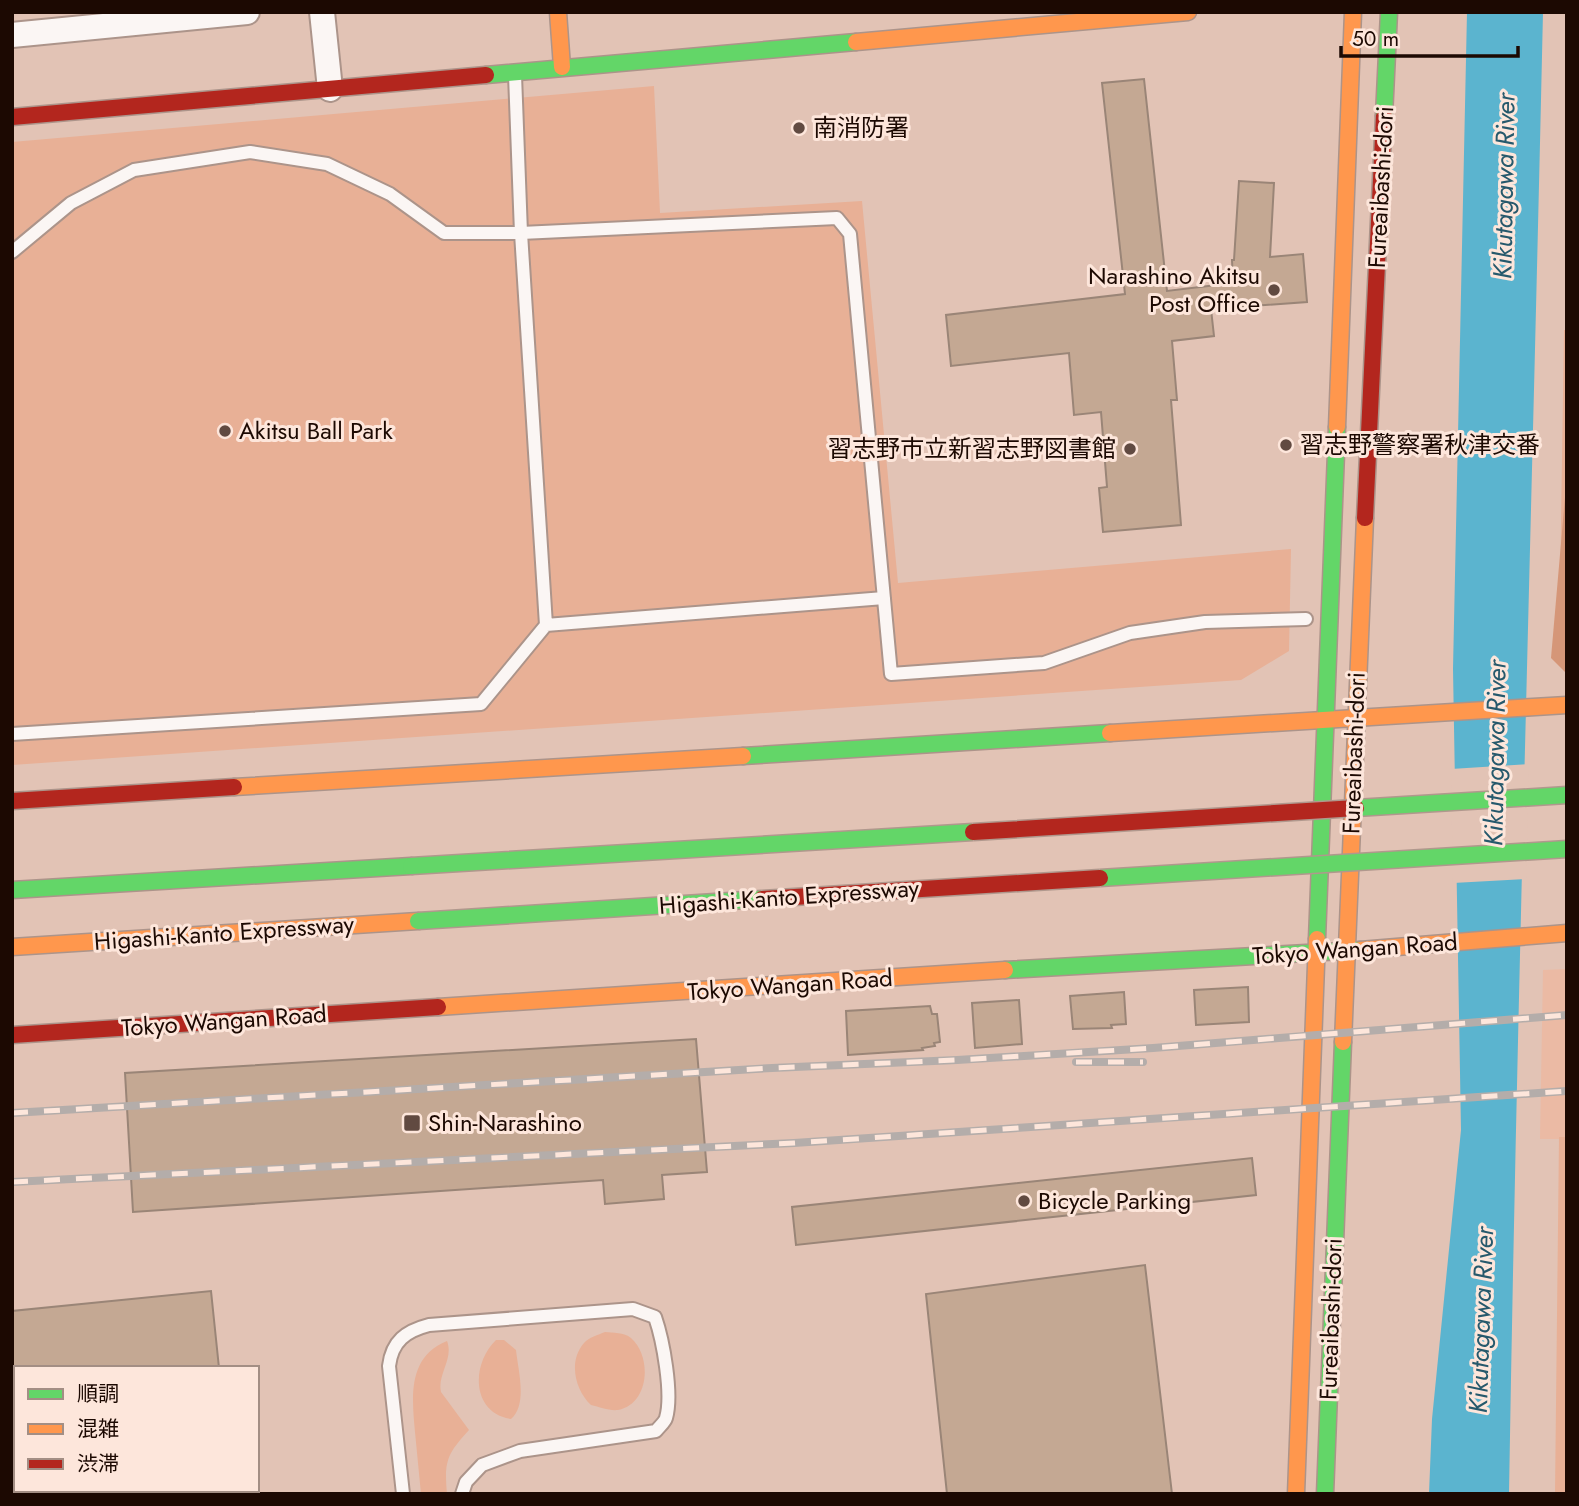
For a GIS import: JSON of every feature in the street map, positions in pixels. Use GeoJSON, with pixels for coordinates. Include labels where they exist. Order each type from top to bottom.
{"type":"FeatureCollection","features":[{"type":"Feature","properties":{"kind":"main road"},"geometry":{"type":"LineString","coordinates":[[558,12],[562,67]]}},
{"type":"Feature","properties":{"kind":"main road"},"geometry":{"type":"LineString","coordinates":[[12,117],[1188,12]]}},
{"type":"Feature","properties":{"kind":"main road","name":"Fureaibashi-dori"},"geometry":{"type":"LineString","coordinates":[[1296,1494],[1353,12]]}},
{"type":"Feature","properties":{"kind":"main road","name":"Fureaibashi-dori"},"geometry":{"type":"LineString","coordinates":[[1325,1494],[1354,719],[1389,12]]}},
{"type":"Feature","properties":{"kind":"main road"},"geometry":{"type":"LineString","coordinates":[[12,801],[1567,705]]}},
{"type":"Feature","properties":{"kind":"main road"},"geometry":{"type":"LineString","coordinates":[[12,890],[1567,794]]}},
{"type":"Feature","properties":{"kind":"main road","name":"Higashi-Kanto Expressway"},"geometry":{"type":"LineString","coordinates":[[12,947],[1567,849]]}},
{"type":"Feature","properties":{"kind":"main road","name":"Tokyo Wangan Road"},"geometry":{"type":"LineString","coordinates":[[12,1035],[1051,967],[1347,952],[1567,933]]}},
{"type":"Feature","properties":{"kind":"street"},"geometry":{"type":"LineString","coordinates":[[12,35],[247,12]]}},
{"type":"Feature","properties":{"kind":"street"},"geometry":{"type":"LineString","coordinates":[[322,12],[330,89]]}},
{"type":"Feature","properties":{"kind":"lane"},"geometry":{"type":"LineString","coordinates":[[12,734],[481,704],[546,625],[521,233],[515,71]]}},
{"type":"Feature","properties":{"kind":"lane"},"geometry":{"type":"LineString","coordinates":[[12,252],[71,203],[134,170],[250,152],[327,164],[390,194],[444,233],[521,233],[837,218],[850,234],[891,674],[1044,663],[1130,633],[1205,622],[1306,619]]}},
{"type":"Feature","properties":{"kind":"lane"},"geometry":{"type":"LineString","coordinates":[[546,625],[884,598]]}},
{"type":"Feature","properties":{"kind":"lane"},"geometry":{"type":"LineString","coordinates":[[403,1494],[388,1366],[390,1355],[401,1337],[413,1329],[429,1325],[633,1308],[655,1317],[662,1336],[668,1392],[666,1419],[656,1431],[520,1451],[482,1465],[466,1482],[462,1494]]}},
{"type":"Feature","properties":{"kind":"shaded area"},"geometry":{"type":"Polygon","coordinates":[[[654,86],[660,213],[862,201],[898,583],[1291,549],[1289,651],[1241,680],[12,765],[12,142],[654,86]]]}},
{"type":"Feature","properties":{"kind":"shaded area"},"geometry":{"type":"Polygon","coordinates":[[[1564,330],[1567,330],[1567,656],[1559,653],[1564,330]]]}},
{"type":"Feature","properties":{"kind":"shaded area"},"geometry":{"type":"Polygon","coordinates":[[[1567,474],[1567,674],[1551,658],[1567,474]]]}},
{"type":"Feature","properties":{"kind":"shaded area"},"geometry":{"type":"Polygon","coordinates":[[[1567,969],[1567,1139],[1540,1139],[1543,970],[1567,969]]]}},
{"type":"Feature","properties":{"kind":"shaded area"},"geometry":{"type":"Polygon","coordinates":[[[1559,1137],[1567,1137],[1567,1494],[1555,1494],[1559,1137]]]}},
{"type":"Feature","properties":{"kind":"shaded area"},"geometry":{"type":"Polygon","coordinates":[[[605,1332],[631,1338],[638,1346],[645,1367],[642,1389],[636,1399],[629,1406],[618,1410],[591,1405],[581,1392],[576,1375],[579,1350],[588,1339],[605,1332]]]}},
{"type":"Feature","properties":{"kind":"shaded area"},"geometry":{"type":"Polygon","coordinates":[[[496,1340],[504,1340],[516,1350],[521,1396],[516,1413],[511,1419],[488,1408],[479,1386],[482,1362],[496,1340]]]}},
{"type":"Feature","properties":{"kind":"shaded area"},"geometry":{"type":"Polygon","coordinates":[[[447,1341],[449,1348],[441,1379],[441,1392],[469,1430],[456,1445],[449,1459],[446,1473],[447,1494],[421,1494],[413,1406],[415,1380],[425,1357],[447,1341]]]}},
{"type":"Feature","properties":{"kind":"water","name":"Kikutagawa River"},"geometry":{"type":"Polygon","coordinates":[[[1467,12],[1543,12],[1509,1494],[1429,1494],[1432,1419],[1461,1130],[1453,669],[1467,12]]]}},
{"type":"Feature","properties":{"kind":"pier"},"geometry":{"type":"Polygon","coordinates":[[[1529,764],[1526,879],[1453,883],[1451,769],[1529,764]]]}},
{"type":"Feature","properties":{"kind":"building"},"geometry":{"type":"Polygon","coordinates":[[[1144,79],[1167,291],[1233,283],[1232,260],[1239,181],[1274,183],[1270,257],[1303,254],[1307,302],[1211,309],[1214,336],[1172,341],[1177,400],[1171,400],[1181,525],[1103,532],[1099,488],[1107,487],[1101,412],[1074,415],[1069,353],[951,366],[946,315],[1125,294],[1102,83],[1144,79]]]}},
{"type":"Feature","properties":{"kind":"building"},"geometry":{"type":"Polygon","coordinates":[[[1248,987],[1249,1022],[1196,1025],[1194,990],[1248,987]]]}},
{"type":"Feature","properties":{"kind":"building"},"geometry":{"type":"Polygon","coordinates":[[[1124,992],[1126,1024],[1111,1025],[1112,1028],[1073,1029],[1070,996],[1124,992]]]}},
{"type":"Feature","properties":{"kind":"building"},"geometry":{"type":"Polygon","coordinates":[[[1019,1000],[1022,1044],[975,1048],[972,1003],[1019,1000]]]}},
{"type":"Feature","properties":{"kind":"building"},"geometry":{"type":"Polygon","coordinates":[[[930,1006],[932,1014],[937,1014],[940,1042],[934,1043],[935,1046],[922,1048],[923,1050],[848,1055],[846,1011],[930,1006]]]}},
{"type":"Feature","properties":{"kind":"building","name":"Shin-Narashino"},"geometry":{"type":"Polygon","coordinates":[[[696,1039],[707,1172],[662,1175],[664,1199],[605,1204],[603,1180],[133,1212],[125,1073],[696,1039]]]}},
{"type":"Feature","properties":{"kind":"building","name":"Bicycle Parking"},"geometry":{"type":"Polygon","coordinates":[[[1252,1158],[1256,1195],[796,1245],[792,1207],[1252,1158]]]}},
{"type":"Feature","properties":{"kind":"building"},"geometry":{"type":"Polygon","coordinates":[[[1145,1265],[1172,1494],[947,1494],[926,1294],[1145,1265]]]}},
{"type":"Feature","properties":{"kind":"building"},"geometry":{"type":"Polygon","coordinates":[[[211,1291],[219,1366],[12,1368],[12,1311],[211,1291]]]}},
{"type":"Feature","properties":{"kind":"railway"},"geometry":{"type":"LineString","coordinates":[[12,1113],[1153,1048],[1567,1015]]}},
{"type":"Feature","properties":{"kind":"railway"},"geometry":{"type":"LineString","coordinates":[[1076,1062],[1143,1062]]}},
{"type":"Feature","properties":{"kind":"railway"},"geometry":{"type":"LineString","coordinates":[[12,1182],[794,1143],[1567,1091]]}},
{"type":"Feature","properties":{"kind":"traffic: fast"},"geometry":{"type":"LineString","coordinates":[[1384,116],[1389,12]]}},
{"type":"Feature","properties":{"kind":"traffic: fast"},"geometry":{"type":"LineString","coordinates":[[486,75],[856,42]]}},
{"type":"Feature","properties":{"kind":"traffic: fast"},"geometry":{"type":"LineString","coordinates":[[1317,939],[1337,427]]}},
{"type":"Feature","properties":{"kind":"traffic: fast"},"geometry":{"type":"LineString","coordinates":[[743,756],[1110,733]]}},
{"type":"Feature","properties":{"kind":"traffic: fast"},"geometry":{"type":"LineString","coordinates":[[1356,808],[1567,795]]}},
{"type":"Feature","properties":{"kind":"traffic: fast"},"geometry":{"type":"LineString","coordinates":[[411,866],[973,832]]}},
{"type":"Feature","properties":{"kind":"traffic: fast"},"geometry":{"type":"LineString","coordinates":[[1100,878],[1567,849]]}},
{"type":"Feature","properties":{"kind":"traffic: fast"},"geometry":{"type":"LineString","coordinates":[[12,890],[411,866]]}},
{"type":"Feature","properties":{"kind":"traffic: fast"},"geometry":{"type":"LineString","coordinates":[[418,921],[762,899]]}},
{"type":"Feature","properties":{"kind":"traffic: fast"},"geometry":{"type":"LineString","coordinates":[[1005,970],[1360,950]]}},
{"type":"Feature","properties":{"kind":"traffic: fast"},"geometry":{"type":"LineString","coordinates":[[1325,1494],[1343,1042]]}},
{"type":"Feature","properties":{"kind":"traffic: slow"},"geometry":{"type":"LineString","coordinates":[[558,12],[562,67]]}},
{"type":"Feature","properties":{"kind":"traffic: slow"},"geometry":{"type":"LineString","coordinates":[[856,42],[1188,12]]}},
{"type":"Feature","properties":{"kind":"traffic: slow"},"geometry":{"type":"LineString","coordinates":[[1337,427],[1353,12]]}},
{"type":"Feature","properties":{"kind":"traffic: slow"},"geometry":{"type":"LineString","coordinates":[[1343,1042],[1365,518]]}},
{"type":"Feature","properties":{"kind":"traffic: slow"},"geometry":{"type":"LineString","coordinates":[[1110,733],[1567,705]]}},
{"type":"Feature","properties":{"kind":"traffic: slow"},"geometry":{"type":"LineString","coordinates":[[234,787],[743,756]]}},
{"type":"Feature","properties":{"kind":"traffic: slow"},"geometry":{"type":"LineString","coordinates":[[12,947],[418,921]]}},
{"type":"Feature","properties":{"kind":"traffic: slow"},"geometry":{"type":"LineString","coordinates":[[1360,950],[1567,933]]}},
{"type":"Feature","properties":{"kind":"traffic: slow"},"geometry":{"type":"LineString","coordinates":[[1296,1494],[1317,939]]}},
{"type":"Feature","properties":{"kind":"traffic: slow"},"geometry":{"type":"LineString","coordinates":[[438,1007],[1005,970]]}},
{"type":"Feature","properties":{"kind":"traffic: jam"},"geometry":{"type":"LineString","coordinates":[[12,117],[486,75]]}},
{"type":"Feature","properties":{"kind":"traffic: jam"},"geometry":{"type":"LineString","coordinates":[[1365,518],[1384,116]]}},
{"type":"Feature","properties":{"kind":"traffic: jam"},"geometry":{"type":"LineString","coordinates":[[12,801],[234,787]]}},
{"type":"Feature","properties":{"kind":"traffic: jam"},"geometry":{"type":"LineString","coordinates":[[973,832],[1356,808]]}},
{"type":"Feature","properties":{"kind":"traffic: jam"},"geometry":{"type":"LineString","coordinates":[[762,899],[1100,878]]}},
{"type":"Feature","properties":{"kind":"traffic: jam"},"geometry":{"type":"LineString","coordinates":[[12,1035],[438,1007]]}},
{"type":"Feature","properties":{"kind":"place","name":"南消防署"},"geometry":{"type":"Point","coordinates":[799,128]}},
{"type":"Feature","properties":{"kind":"place","name":"Narashino Akitsu Post Office"},"geometry":{"type":"Point","coordinates":[1274,290]}},
{"type":"Feature","properties":{"kind":"place","name":"Akitsu Ball Park"},"geometry":{"type":"Point","coordinates":[225,431]}},
{"type":"Feature","properties":{"kind":"place","name":"習志野警察署秋津交番"},"geometry":{"type":"Point","coordinates":[1286,445]}},
{"type":"Feature","properties":{"kind":"place","name":"習志野市立新習志野図書館"},"geometry":{"type":"Point","coordinates":[1130,449]}},
{"type":"Feature","properties":{"kind":"place","name":"Shin-Narashino"},"geometry":{"type":"Point","coordinates":[412,1123]}},
{"type":"Feature","properties":{"kind":"place","name":"Bicycle Parking"},"geometry":{"type":"Point","coordinates":[1024,1201]}}]}
